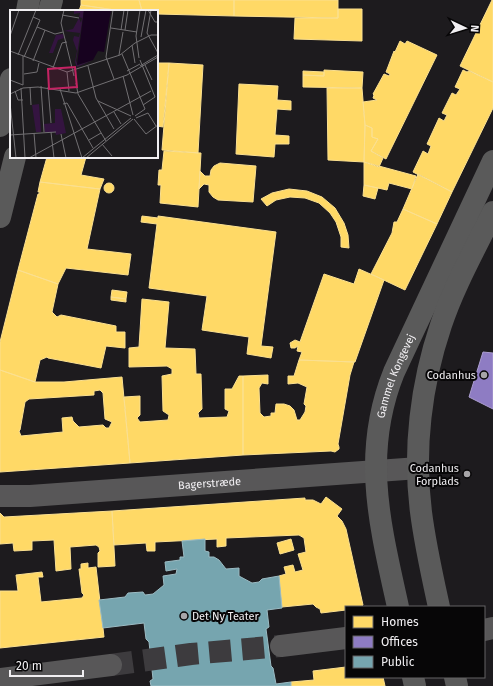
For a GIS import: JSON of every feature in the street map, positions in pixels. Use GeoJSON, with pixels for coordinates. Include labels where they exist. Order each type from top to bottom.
{"type":"FeatureCollection","features":[{"type":"Feature","properties":{"kind":"street"},"geometry":{"type":"LineString","coordinates":[[27,10],[29,0]]}},
{"type":"Feature","properties":{"kind":"street"},"geometry":{"type":"LineString","coordinates":[[49,10],[52,0]]}},
{"type":"Feature","properties":{"kind":"street"},"geometry":{"type":"LineString","coordinates":[[0,126],[10,83]]}},
{"type":"Feature","properties":{"kind":"street"},"geometry":{"type":"LineString","coordinates":[[0,217],[15,158]]}},
{"type":"Feature","properties":{"kind":"street","name":"Gammel Kongevej"},"geometry":{"type":"LineString","coordinates":[[398,606],[380,525],[376,471],[376,441],[379,420],[387,389],[401,355],[493,161]]}},
{"type":"Feature","properties":{"kind":"street"},"geometry":{"type":"LineString","coordinates":[[439,606],[422,524],[419,441],[423,406],[435,344],[447,308],[493,212]]}},
{"type":"Feature","properties":{"kind":"street","name":"Bagerstræde"},"geometry":{"type":"LineString","coordinates":[[0,496],[30,496],[419,468]]}},
{"type":"Feature","properties":{"kind":"street"},"geometry":{"type":"LineString","coordinates":[[281,646],[345,638]]}},
{"type":"Feature","properties":{"kind":"street"},"geometry":{"type":"LineString","coordinates":[[0,679],[111,665]]}},
{"type":"Feature","properties":{"kind":"building: Homes"},"geometry":{"type":"Polygon","coordinates":[[[81,0],[139,0],[142,10],[115,10],[81,5],[81,0]]]}},
{"type":"Feature","properties":{"kind":"building: Homes"},"geometry":{"type":"Polygon","coordinates":[[[139,0],[234,0],[234,16],[158,14],[158,10],[142,10],[139,0]]]}},
{"type":"Feature","properties":{"kind":"building: Homes"},"geometry":{"type":"Polygon","coordinates":[[[234,0],[338,0],[338,18],[234,16],[234,0]]]}},
{"type":"Feature","properties":{"kind":"building: Homes"},"geometry":{"type":"Polygon","coordinates":[[[493,0],[493,82],[460,66],[493,0]]]}},
{"type":"Feature","properties":{"kind":"building: Homes"},"geometry":{"type":"Polygon","coordinates":[[[81,5],[115,10],[79,10],[81,5]]]}},
{"type":"Feature","properties":{"kind":"building: Homes"},"geometry":{"type":"Polygon","coordinates":[[[338,9],[362,9],[362,41],[294,39],[295,18],[338,18],[338,9]]]}},
{"type":"Feature","properties":{"kind":"building: Homes"},"geometry":{"type":"Polygon","coordinates":[[[400,41],[405,44],[407,41],[437,55],[386,159],[371,151],[378,139],[372,137],[372,128],[365,125],[363,102],[377,100],[373,98],[373,94],[384,74],[389,76],[390,74],[386,72],[394,51],[395,52],[400,41]]]}},
{"type":"Feature","properties":{"kind":"building: Homes"},"geometry":{"type":"Polygon","coordinates":[[[158,63],[169,63],[163,127],[158,126],[158,63]]]}},
{"type":"Feature","properties":{"kind":"building: Homes"},"geometry":{"type":"Polygon","coordinates":[[[169,63],[203,65],[198,153],[162,150],[169,63]]]}},
{"type":"Feature","properties":{"kind":"building: Homes"},"geometry":{"type":"Polygon","coordinates":[[[324,70],[363,72],[362,88],[303,87],[303,75],[324,76],[324,70]]]}},
{"type":"Feature","properties":{"kind":"building: Homes"},"geometry":{"type":"Polygon","coordinates":[[[463,70],[467,72],[469,71],[493,82],[493,108],[452,192],[413,172],[423,151],[428,154],[431,146],[427,144],[439,118],[444,121],[447,115],[442,113],[452,93],[456,95],[460,89],[455,87],[463,70]]]}},
{"type":"Feature","properties":{"kind":"building: Homes"},"geometry":{"type":"Polygon","coordinates":[[[303,71],[324,72],[324,76],[303,75],[303,71]]]}},
{"type":"Feature","properties":{"kind":"building: Homes"},"geometry":{"type":"Polygon","coordinates":[[[239,84],[278,86],[277,100],[291,101],[291,110],[277,109],[275,135],[289,136],[289,144],[275,144],[274,157],[236,154],[239,84]]]}},
{"type":"Feature","properties":{"kind":"building: Homes"},"geometry":{"type":"Polygon","coordinates":[[[327,88],[362,88],[365,125],[364,162],[328,160],[327,88]]]}},
{"type":"Feature","properties":{"kind":"building: Homes"},"geometry":{"type":"Polygon","coordinates":[[[365,125],[372,128],[372,137],[378,139],[371,151],[383,158],[379,167],[364,162],[365,125]]]}},
{"type":"Feature","properties":{"kind":"building: Homes"},"geometry":{"type":"Polygon","coordinates":[[[164,151],[201,153],[198,207],[160,203],[161,185],[158,185],[159,170],[162,170],[164,151]]]}},
{"type":"Feature","properties":{"kind":"building: Homes"},"geometry":{"type":"Polygon","coordinates":[[[47,158],[86,158],[81,175],[104,179],[100,189],[40,182],[47,158]]]}},
{"type":"Feature","properties":{"kind":"building: Homes"},"geometry":{"type":"Polygon","coordinates":[[[364,162],[416,176],[412,189],[389,183],[387,190],[364,185],[364,162]]]}},
{"type":"Feature","properties":{"kind":"building: Homes"},"geometry":{"type":"Polygon","coordinates":[[[220,163],[256,166],[253,202],[218,200],[209,192],[209,185],[204,184],[199,189],[200,171],[205,176],[210,176],[211,170],[214,166],[220,163]]]}},
{"type":"Feature","properties":{"kind":"building: Homes"},"geometry":{"type":"Polygon","coordinates":[[[418,174],[452,192],[437,224],[403,209],[418,174]]]}},
{"type":"Feature","properties":{"kind":"building: Homes"},"geometry":{"type":"Polygon","coordinates":[[[40,182],[100,189],[87,249],[131,254],[128,275],[66,268],[58,284],[18,270],[38,194],[40,192],[38,192],[40,182]]]}},
{"type":"Feature","properties":{"kind":"building: Homes"},"geometry":{"type":"Polygon","coordinates":[[[107,183],[111,183],[113,184],[113,192],[107,193],[104,190],[104,186],[107,183]]]}},
{"type":"Feature","properties":{"kind":"building: Homes"},"geometry":{"type":"Polygon","coordinates":[[[364,185],[378,188],[375,199],[363,196],[364,185]]]}},
{"type":"Feature","properties":{"kind":"building: Homes"},"geometry":{"type":"Polygon","coordinates":[[[289,189],[307,191],[322,197],[335,208],[344,223],[348,235],[349,248],[341,247],[341,237],[336,222],[330,213],[319,203],[305,198],[290,197],[276,200],[267,206],[261,199],[272,193],[289,189]]]}},
{"type":"Feature","properties":{"kind":"building: Homes"},"geometry":{"type":"Polygon","coordinates":[[[403,209],[437,224],[405,290],[371,274],[392,233],[394,222],[397,222],[403,209]]]}},
{"type":"Feature","properties":{"kind":"building: Homes"},"geometry":{"type":"Polygon","coordinates":[[[142,216],[158,218],[158,216],[276,232],[261,346],[273,347],[271,358],[247,354],[249,337],[202,330],[207,296],[149,288],[157,224],[141,222],[142,216]]]}},
{"type":"Feature","properties":{"kind":"building: Homes"},"geometry":{"type":"Polygon","coordinates":[[[359,269],[384,280],[355,362],[299,360],[302,352],[297,351],[298,346],[291,348],[290,343],[295,340],[300,342],[324,274],[354,284],[359,269]]]}},
{"type":"Feature","properties":{"kind":"building: Homes"},"geometry":{"type":"Polygon","coordinates":[[[18,270],[58,284],[52,312],[57,317],[61,315],[116,326],[116,332],[125,332],[125,348],[106,346],[101,368],[47,357],[40,360],[35,382],[0,370],[0,342],[18,270]]]}},
{"type":"Feature","properties":{"kind":"building: Homes"},"geometry":{"type":"Polygon","coordinates":[[[112,290],[127,292],[126,299],[111,297],[112,290]]]}},
{"type":"Feature","properties":{"kind":"building: Homes"},"geometry":{"type":"Polygon","coordinates":[[[111,297],[126,299],[126,302],[111,300],[111,297]]]}},
{"type":"Feature","properties":{"kind":"building: Homes"},"geometry":{"type":"Polygon","coordinates":[[[142,299],[169,302],[165,348],[195,349],[196,374],[201,374],[202,409],[198,413],[199,418],[227,417],[229,411],[225,409],[225,389],[232,389],[239,376],[243,376],[243,455],[130,463],[124,397],[140,396],[140,415],[137,418],[140,422],[168,420],[169,415],[163,411],[162,376],[172,374],[172,369],[167,366],[129,367],[129,348],[139,347],[142,299]]]}},
{"type":"Feature","properties":{"kind":"building: Homes"},"geometry":{"type":"Polygon","coordinates":[[[299,360],[354,362],[350,375],[338,444],[339,449],[335,452],[243,455],[243,376],[268,375],[268,384],[262,383],[259,388],[260,413],[264,417],[271,416],[271,413],[275,413],[276,404],[284,404],[290,406],[294,410],[297,420],[300,420],[305,412],[306,406],[304,404],[307,387],[298,383],[288,384],[288,376],[294,376],[299,360]]]}},
{"type":"Feature","properties":{"kind":"building: Homes"},"geometry":{"type":"Polygon","coordinates":[[[0,370],[35,382],[64,382],[122,377],[130,463],[0,472],[0,370]],[[100,390],[94,391],[94,395],[29,399],[25,402],[19,431],[21,436],[63,432],[62,418],[72,417],[73,421],[79,427],[103,425],[106,428],[109,428],[112,422],[105,419],[103,393],[100,390]]]}},
{"type":"Feature","properties":{"kind":"building: Homes"},"geometry":{"type":"Polygon","coordinates":[[[326,497],[342,509],[337,516],[342,521],[346,529],[362,606],[345,606],[345,610],[321,613],[320,609],[313,604],[282,607],[279,576],[286,574],[284,567],[293,565],[295,572],[303,570],[298,554],[306,552],[304,538],[299,535],[226,538],[226,546],[217,547],[217,539],[155,542],[155,551],[147,551],[146,543],[114,545],[112,511],[305,498],[305,500],[313,500],[321,504],[326,497]]]}},
{"type":"Feature","properties":{"kind":"building: Homes"},"geometry":{"type":"Polygon","coordinates":[[[112,511],[115,566],[98,567],[98,553],[100,551],[99,547],[96,545],[70,547],[71,569],[56,571],[54,540],[32,541],[32,550],[14,551],[13,543],[0,544],[0,513],[4,517],[112,511]]]}},
{"type":"Feature","properties":{"kind":"building: Homes"},"geometry":{"type":"Polygon","coordinates":[[[291,539],[294,550],[280,554],[277,543],[291,539]]]}},
{"type":"Feature","properties":{"kind":"building: Homes"},"geometry":{"type":"Polygon","coordinates":[[[88,563],[88,568],[96,567],[104,637],[0,648],[0,591],[18,591],[16,575],[42,572],[43,577],[38,577],[41,602],[82,598],[84,595],[82,593],[79,569],[81,569],[81,564],[88,563]]]}},
{"type":"Feature","properties":{"kind":"building: Homes"},"geometry":{"type":"Polygon","coordinates":[[[345,667],[345,678],[383,678],[385,686],[291,686],[291,682],[314,680],[313,671],[345,667]]]}},
{"type":"Feature","properties":{"kind":"building: Offices","name":"Codanhus"},"geometry":{"type":"Polygon","coordinates":[[[483,352],[493,353],[493,409],[469,397],[483,352]]]}},
{"type":"Feature","properties":{"kind":"building: Public","name":"Det Ny Teater"},"geometry":{"type":"Polygon","coordinates":[[[205,539],[205,551],[209,552],[209,557],[214,557],[219,560],[226,569],[239,568],[239,576],[252,583],[259,582],[262,579],[279,576],[282,608],[267,610],[269,627],[266,629],[271,666],[273,668],[276,684],[291,682],[291,686],[151,686],[150,681],[153,679],[149,642],[146,639],[144,623],[103,628],[99,600],[125,597],[128,593],[143,592],[145,595],[153,594],[164,585],[163,576],[176,574],[177,569],[166,571],[165,562],[180,560],[180,557],[184,557],[182,541],[205,539]]]}},
{"type":"Feature","properties":{"kind":"tunnel"},"geometry":{"type":"LineString","coordinates":[[111,665],[191,654],[281,646]]}},
{"type":"Feature","properties":{"kind":"place","name":"Codanhus"},"geometry":{"type":"Point","coordinates":[484,375]}},
{"type":"Feature","properties":{"kind":"place","name":"Codanhus Forplads"},"geometry":{"type":"Point","coordinates":[467,474]}},
{"type":"Feature","properties":{"kind":"place","name":"Det Ny Teater"},"geometry":{"type":"Point","coordinates":[184,616]}}]}
